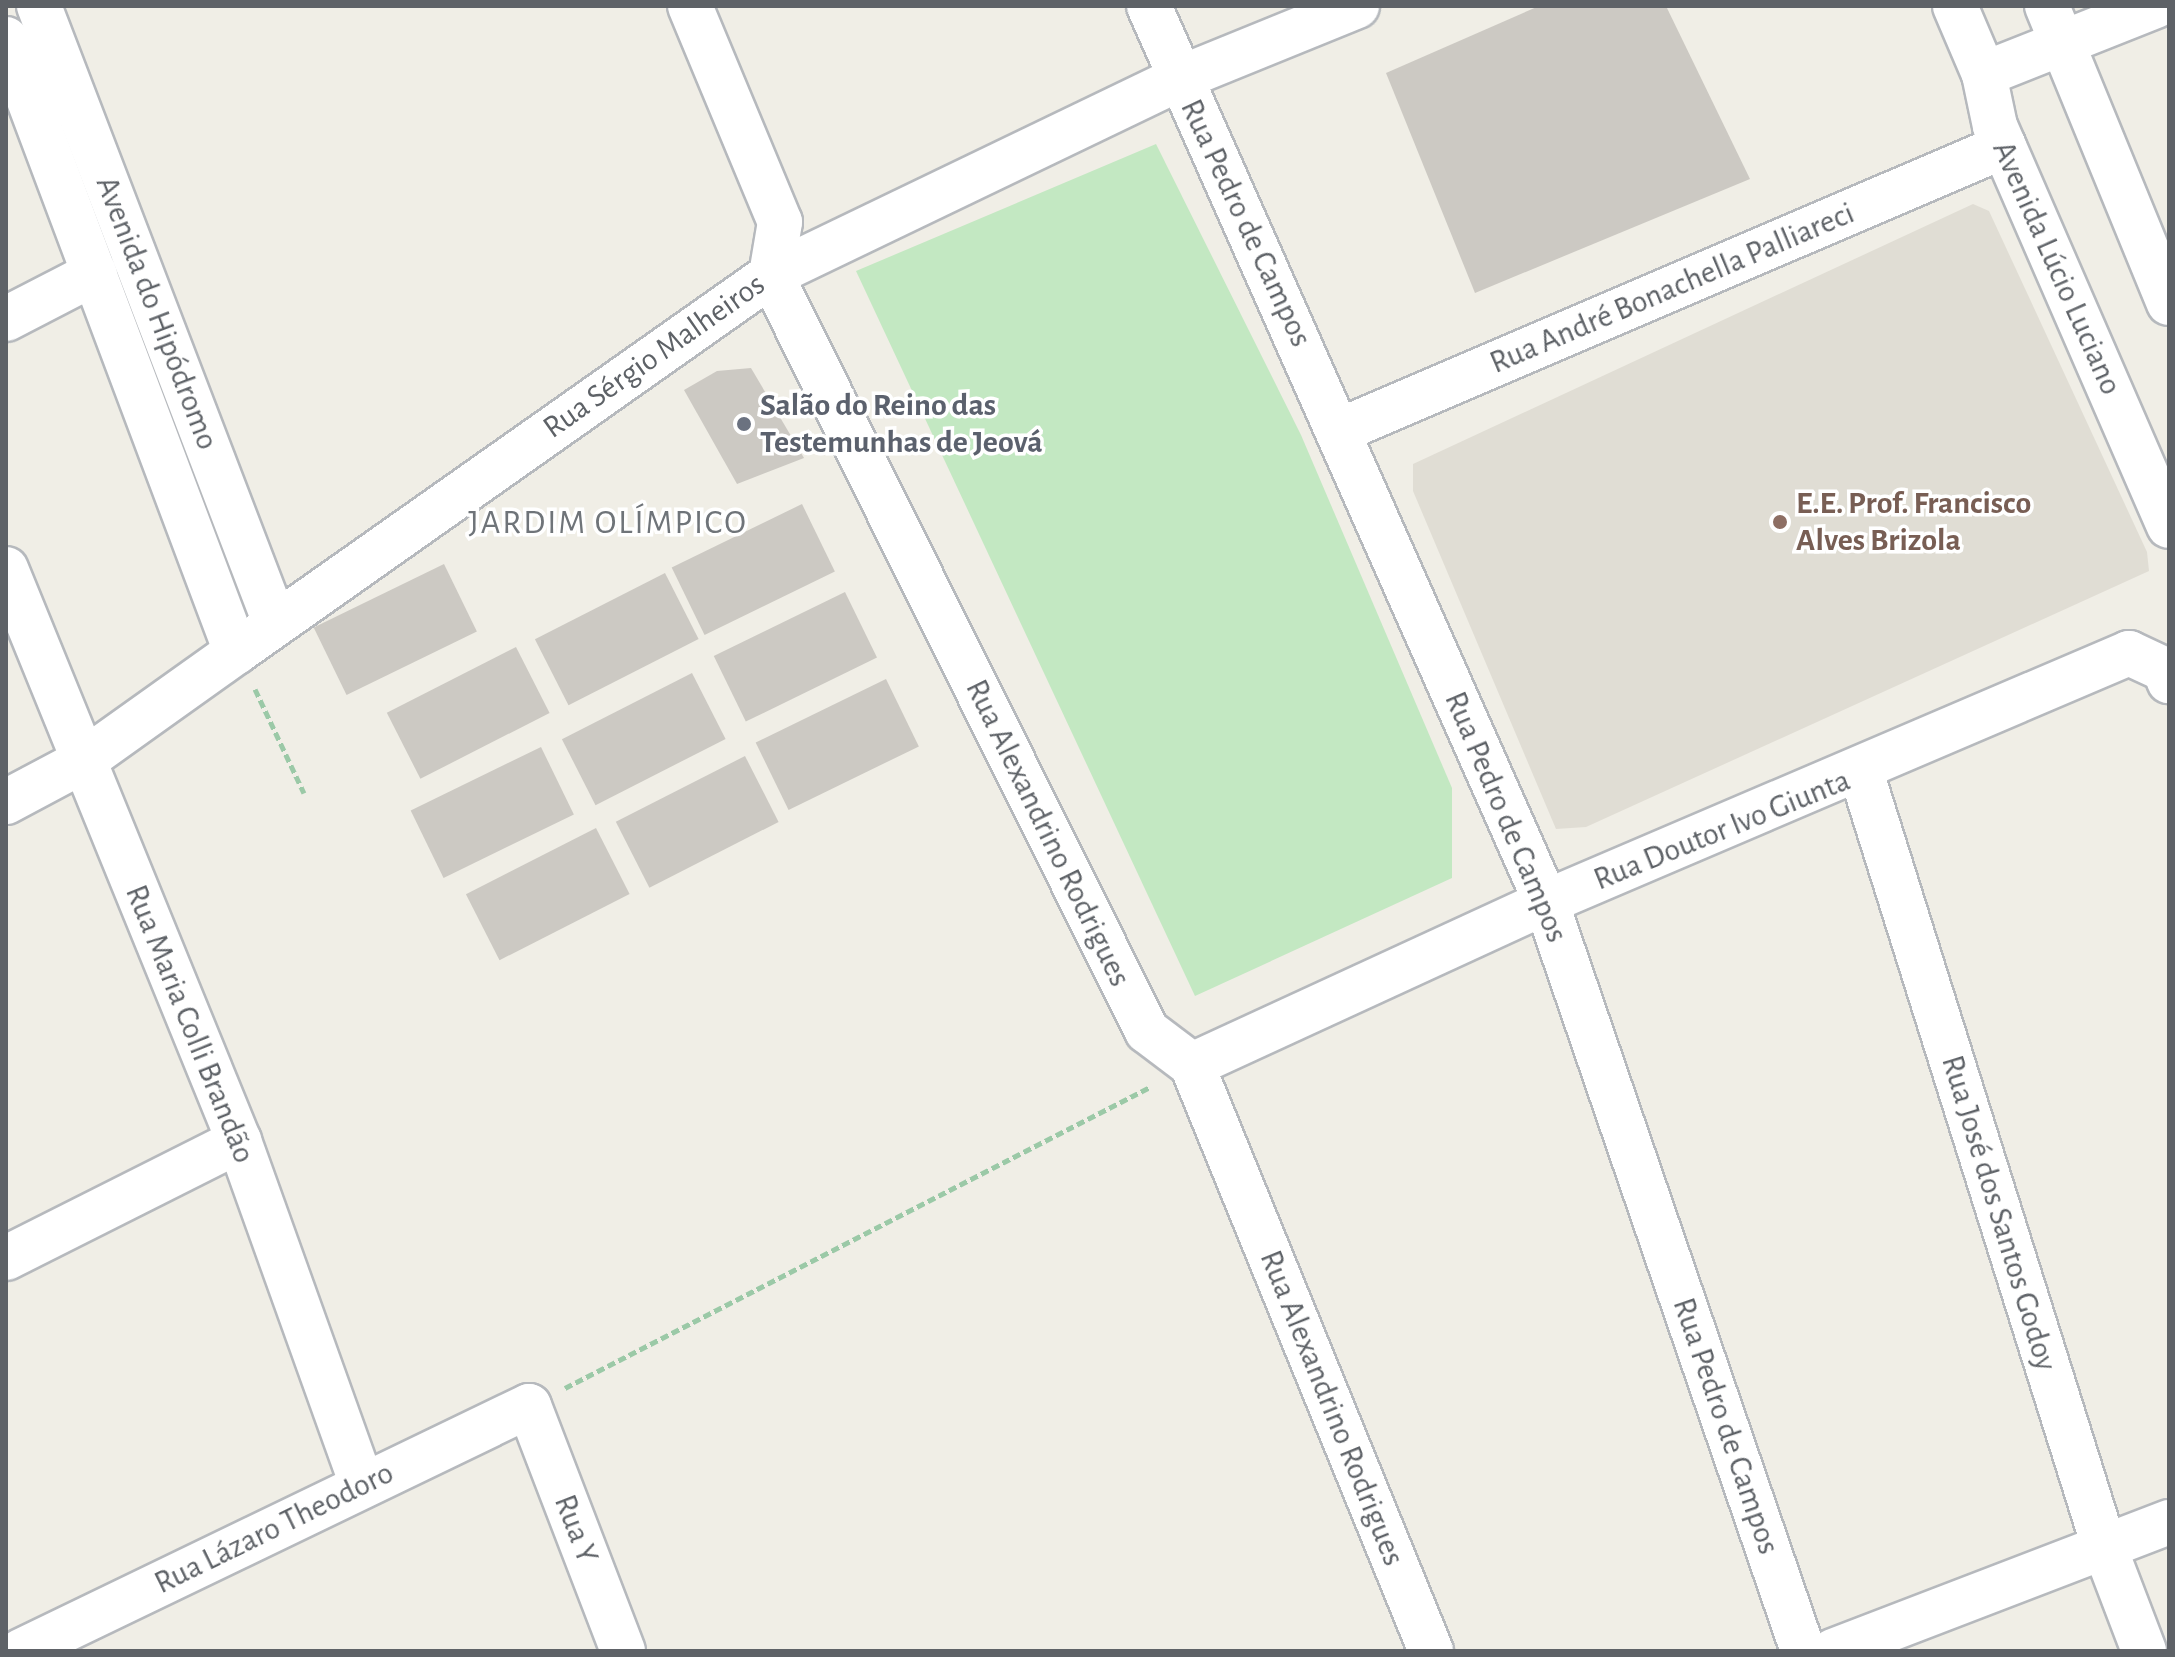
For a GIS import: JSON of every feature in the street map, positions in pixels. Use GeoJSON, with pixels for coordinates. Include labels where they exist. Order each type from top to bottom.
{"type":"FeatureCollection","features":[{"type":"Feature","properties":{"kind":"street","name":"Avenida do Hipódromo"},"geometry":{"type":"LineString","coordinates":[[39,6],[274,620]]}},
{"type":"Feature","properties":{"kind":"street"},"geometry":{"type":"LineString","coordinates":[[690,6],[780,222],[771,275]]}},
{"type":"Feature","properties":{"kind":"street","name":"Rua Pedro de Campos"},"geometry":{"type":"LineString","coordinates":[[1149,6],[1341,430],[1546,902],[1803,1651]]}},
{"type":"Feature","properties":{"kind":"street","name":"Rua Sérgio Malheiros"},"geometry":{"type":"LineString","coordinates":[[6,802],[83,761],[236,652],[274,620],[771,275],[1180,78],[1357,6]]}},
{"type":"Feature","properties":{"kind":"street","name":"Avenida Lúcio Luciano"},"geometry":{"type":"LineString","coordinates":[[1955,6],[1984,74],[2004,146],[2169,526]]}},
{"type":"Feature","properties":{"kind":"street"},"geometry":{"type":"LineString","coordinates":[[1984,74],[2056,25],[2156,6]]}},
{"type":"Feature","properties":{"kind":"street"},"geometry":{"type":"LineString","coordinates":[[2056,25],[2169,303]]}},
{"type":"Feature","properties":{"kind":"street","name":"Avenida do Hipódromo"},"geometry":{"type":"LineString","coordinates":[[6,39],[236,652]]}},
{"type":"Feature","properties":{"kind":"street","name":"Rua André Bonachella Palliareci"},"geometry":{"type":"LineString","coordinates":[[1341,430],[2004,146]]}},
{"type":"Feature","properties":{"kind":"street"},"geometry":{"type":"LineString","coordinates":[[6,319],[95,273]]}},
{"type":"Feature","properties":{"kind":"street","name":"Rua Alexandrino Rodrigues"},"geometry":{"type":"LineString","coordinates":[[771,275],[1147,1031],[1192,1065],[1431,1651]]}},
{"type":"Feature","properties":{"kind":"street","name":"Rua Maria Colli Brandão"},"geometry":{"type":"LineString","coordinates":[[6,569],[239,1141],[362,1484]]}},
{"type":"Feature","properties":{"kind":"street","name":"Rua Doutor Ivo Giunta"},"geometry":{"type":"LineString","coordinates":[[1192,1065],[1546,902],[1861,772],[2129,653],[2167,675]]}},
{"type":"Feature","properties":{"kind":"street","name":"Rua José dos Santos Godoy"},"geometry":{"type":"LineString","coordinates":[[1861,772],[2104,1546],[2144,1651]]}},
{"type":"Feature","properties":{"kind":"street"},"geometry":{"type":"LineString","coordinates":[[6,1258],[239,1141]]}},
{"type":"Feature","properties":{"kind":"street","name":"Rua Lázaro Theodoro"},"geometry":{"type":"LineString","coordinates":[[21,1651],[529,1406]]}},
{"type":"Feature","properties":{"kind":"street","name":"Rua Y"},"geometry":{"type":"LineString","coordinates":[[529,1406],[623,1651]]}},
{"type":"Feature","properties":{"kind":"street"},"geometry":{"type":"LineString","coordinates":[[1833,1651],[2169,1522]]}},
{"type":"Feature","properties":{"kind":"path"},"geometry":{"type":"LineString","coordinates":[[260,700],[304,793]]}},
{"type":"Feature","properties":{"kind":"path"},"geometry":{"type":"LineString","coordinates":[[529,1406],[1192,1065]]}},
{"type":"Feature","properties":{"kind":"shaded area","name":"E.E. Prof. Francisco Alves Brizola"},"geometry":{"type":"Polygon","coordinates":[[[1973,204],[1989,211],[2147,552],[2149,571],[1586,827],[1556,829],[1413,491],[1413,464],[1973,204]]]}},
{"type":"Feature","properties":{"kind":"green space"},"geometry":{"type":"Polygon","coordinates":[[[1156,144],[1301,435],[1452,788],[1452,878],[1195,996],[856,271],[1156,144]]]}},
{"type":"Feature","properties":{"kind":"building"},"geometry":{"type":"Polygon","coordinates":[[[1539,6],[1666,6],[1750,179],[1475,293],[1386,73],[1539,6]]]}},
{"type":"Feature","properties":{"kind":"building","name":"Salão do Reino das Testemunhas de Jeová"},"geometry":{"type":"Polygon","coordinates":[[[751,368],[804,458],[737,484],[684,390],[717,371],[751,368]]]}},
{"type":"Feature","properties":{"kind":"building"},"geometry":{"type":"Polygon","coordinates":[[[802,504],[835,571],[705,635],[672,568],[802,504]]]}},
{"type":"Feature","properties":{"kind":"building"},"geometry":{"type":"Polygon","coordinates":[[[444,564],[477,631],[347,695],[314,628],[444,564]]]}},
{"type":"Feature","properties":{"kind":"building"},"geometry":{"type":"Polygon","coordinates":[[[665,573],[699,639],[569,705],[535,639],[665,573]]]}},
{"type":"Feature","properties":{"kind":"building"},"geometry":{"type":"Polygon","coordinates":[[[845,592],[877,658],[746,722],[714,656],[845,592]]]}},
{"type":"Feature","properties":{"kind":"building"},"geometry":{"type":"Polygon","coordinates":[[[516,647],[550,713],[420,779],[387,713],[516,647]]]}},
{"type":"Feature","properties":{"kind":"building"},"geometry":{"type":"Polygon","coordinates":[[[692,673],[726,739],[596,805],[562,739],[692,673]]]}},
{"type":"Feature","properties":{"kind":"building"},"geometry":{"type":"Polygon","coordinates":[[[886,679],[919,746],[789,810],[756,743],[886,679]]]}},
{"type":"Feature","properties":{"kind":"building"},"geometry":{"type":"Polygon","coordinates":[[[541,747],[574,814],[444,878],[411,811],[541,747]]]}},
{"type":"Feature","properties":{"kind":"building"},"geometry":{"type":"Polygon","coordinates":[[[745,756],[779,822],[649,888],[616,822],[745,756]]]}},
{"type":"Feature","properties":{"kind":"building"},"geometry":{"type":"Polygon","coordinates":[[[596,828],[630,894],[500,960],[466,894],[596,828]]]}},
{"type":"Feature","properties":{"kind":"place","name":"Salão do Reino das Testemunhas de Jeová"},"geometry":{"type":"Point","coordinates":[744,424]}},
{"type":"Feature","properties":{"kind":"place","name":"E.E. Prof. Francisco Alves Brizola"},"geometry":{"type":"Point","coordinates":[1780,522]}},
{"type":"Feature","properties":{"kind":"district","name":"JARDIM OLÍMPICO"},"geometry":{"type":"Point","coordinates":[608,524]}}]}
